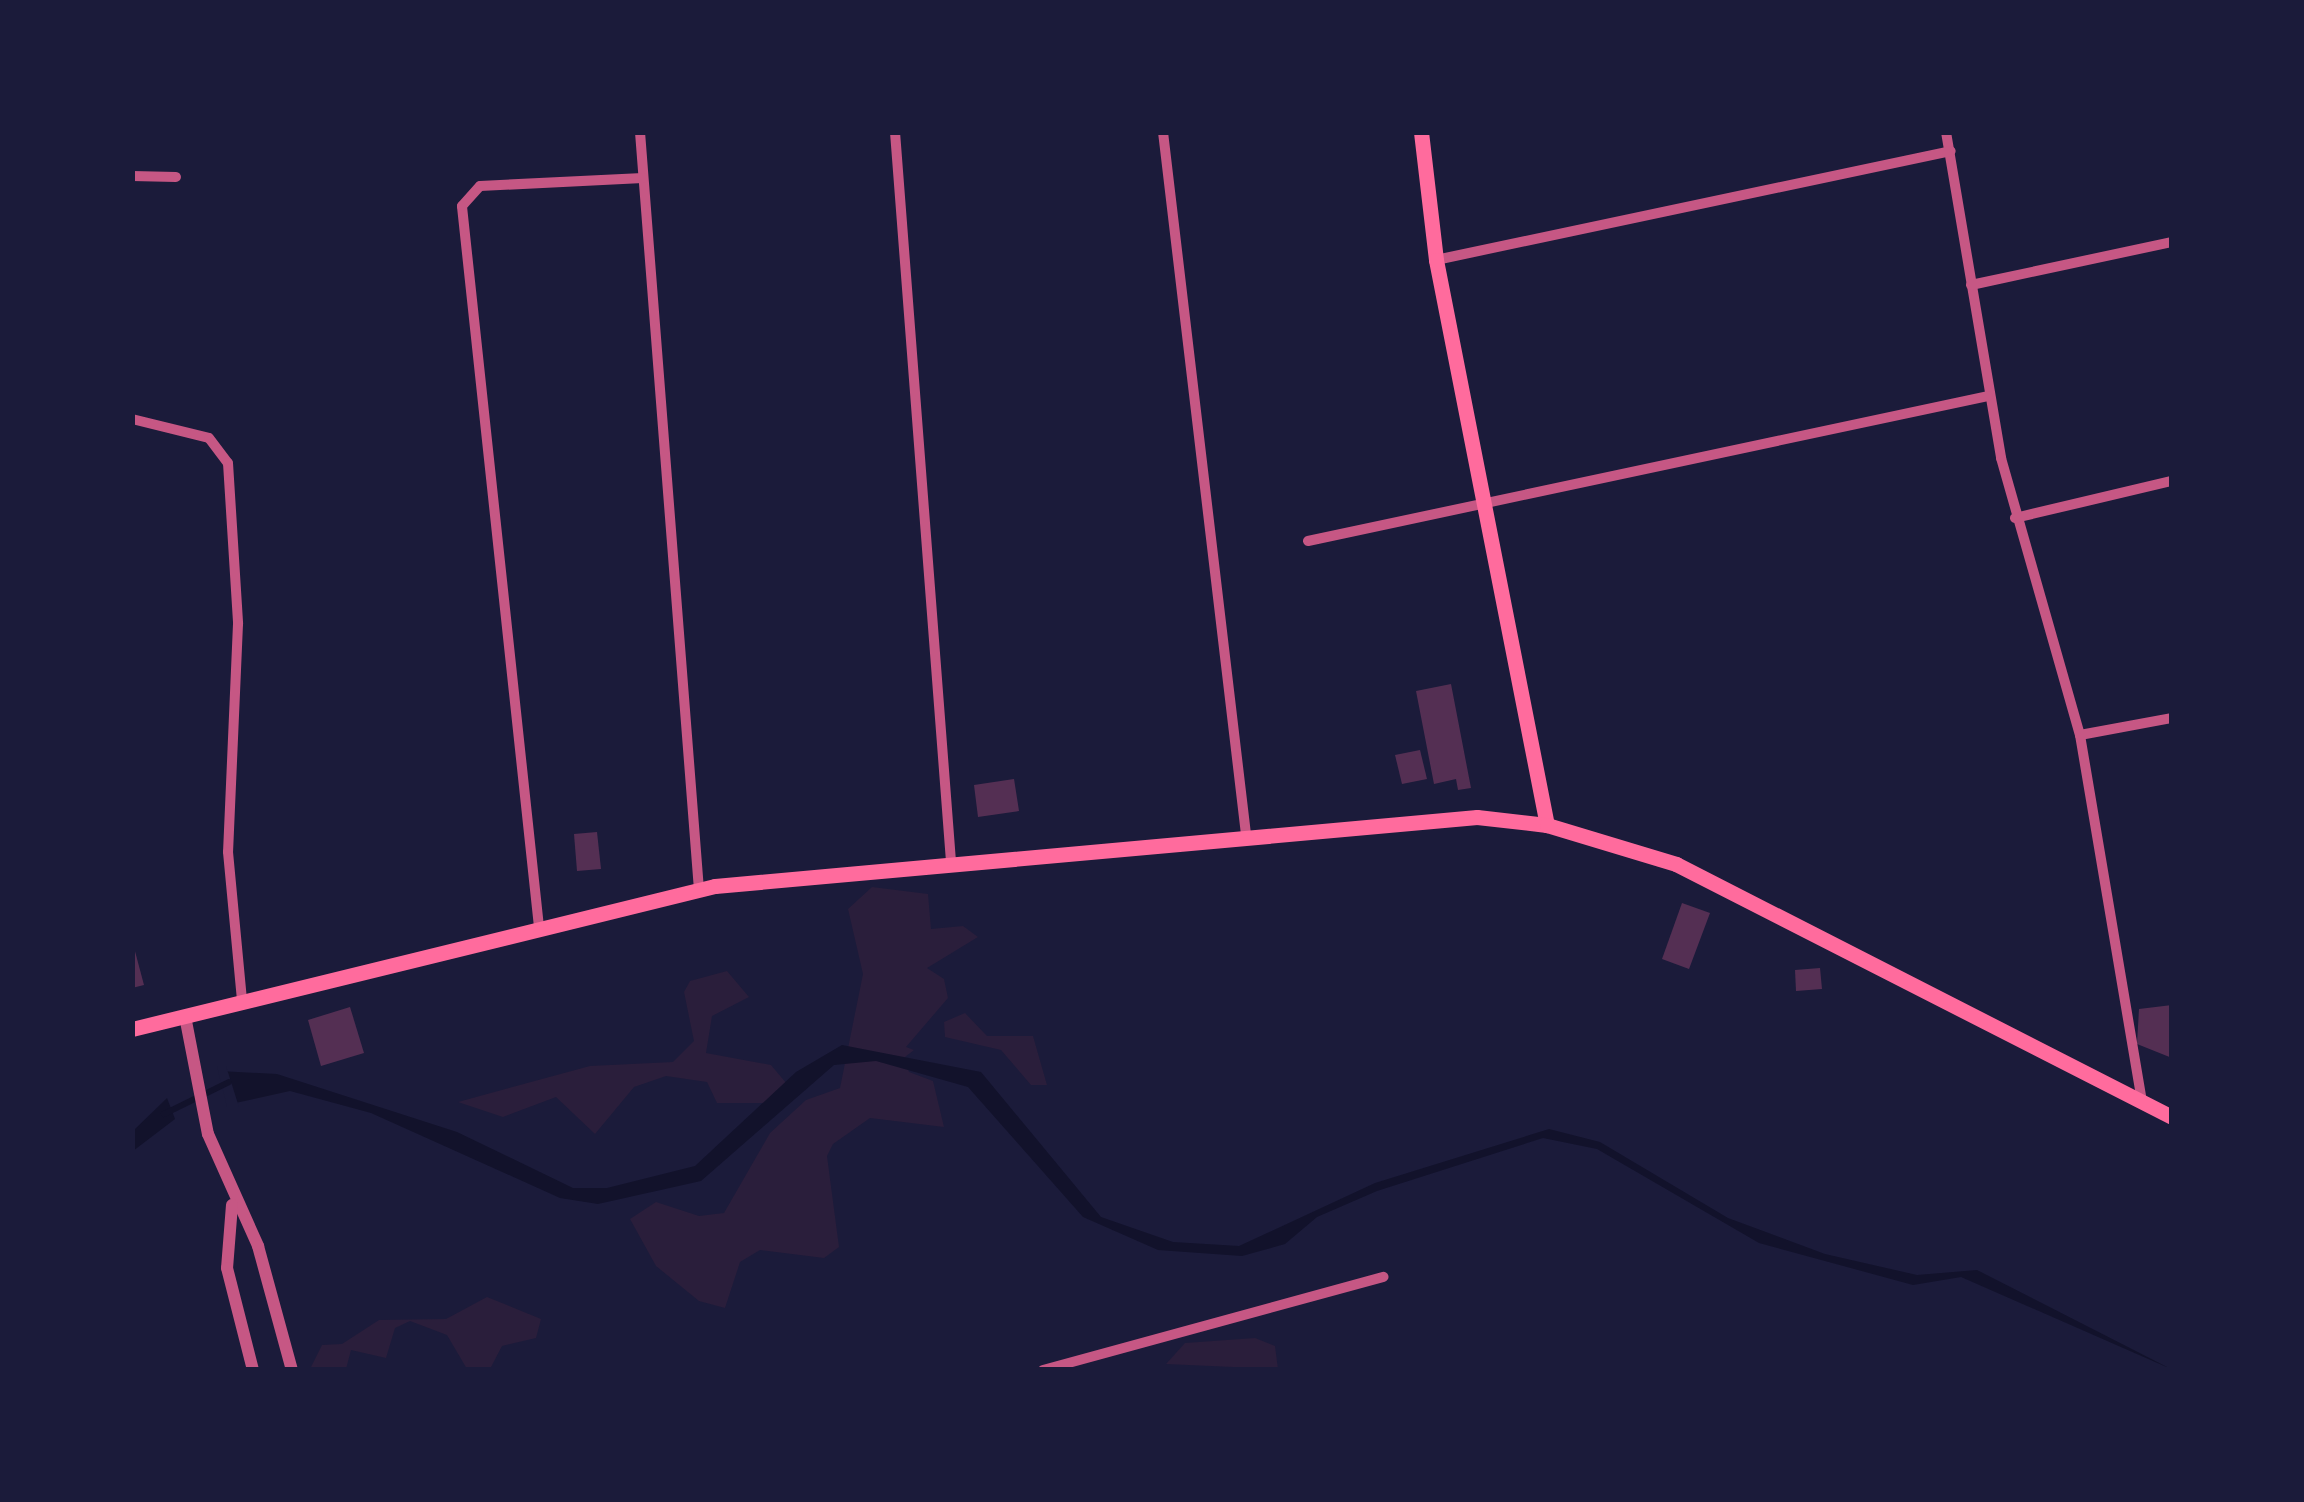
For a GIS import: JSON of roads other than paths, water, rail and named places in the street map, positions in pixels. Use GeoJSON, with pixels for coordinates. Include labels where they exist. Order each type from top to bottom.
{"type":"FeatureCollection","features":[{"type":"Feature","properties":{"kind":"main road"},"geometry":{"type":"LineString","coordinates":[[1422,132],[1436,260],[1548,825]]}},
{"type":"Feature","properties":{"kind":"main road"},"geometry":{"type":"LineString","coordinates":[[132,1029],[699,890],[950,861],[1478,817],[1548,825],[1676,864],[2172,1117]]}},
{"type":"Feature","properties":{"kind":"street"},"geometry":{"type":"LineString","coordinates":[[640,132],[699,890]]}},
{"type":"Feature","properties":{"kind":"street"},"geometry":{"type":"LineString","coordinates":[[895,132],[950,861]]}},
{"type":"Feature","properties":{"kind":"street"},"geometry":{"type":"LineString","coordinates":[[1163,132],[1246,834]]}},
{"type":"Feature","properties":{"kind":"street"},"geometry":{"type":"LineString","coordinates":[[1946,132],[1988,396],[2015,518],[2080,735],[2142,1102]]}},
{"type":"Feature","properties":{"kind":"street"},"geometry":{"type":"LineString","coordinates":[[1436,260],[1950,152]]}},
{"type":"Feature","properties":{"kind":"street"},"geometry":{"type":"LineString","coordinates":[[132,176],[176,177]]}},
{"type":"Feature","properties":{"kind":"street"},"geometry":{"type":"LineString","coordinates":[[540,927],[462,206],[480,186],[643,178]]}},
{"type":"Feature","properties":{"kind":"street"},"geometry":{"type":"LineString","coordinates":[[1970,285],[2172,242]]}},
{"type":"Feature","properties":{"kind":"street"},"geometry":{"type":"LineString","coordinates":[[1308,541],[1484,510],[1988,396]]}},
{"type":"Feature","properties":{"kind":"street"},"geometry":{"type":"LineString","coordinates":[[132,418],[209,438],[228,463],[238,624],[228,852],[242,1001]]}},
{"type":"Feature","properties":{"kind":"street"},"geometry":{"type":"LineString","coordinates":[[2015,518],[2172,481]]}},
{"type":"Feature","properties":{"kind":"street"},"geometry":{"type":"LineString","coordinates":[[2080,735],[2172,718]]}},
{"type":"Feature","properties":{"kind":"street"},"geometry":{"type":"LineString","coordinates":[[184,1016],[208,1134],[233,1202],[258,1246],[292,1370]]}},
{"type":"Feature","properties":{"kind":"street"},"geometry":{"type":"LineString","coordinates":[[233,1202],[227,1268],[253,1370]]}},
{"type":"Feature","properties":{"kind":"street"},"geometry":{"type":"LineString","coordinates":[[1043,1370],[1384,1277]]}},
{"type":"Feature","properties":{"kind":"waterway"},"geometry":{"type":"LineString","coordinates":[[164,1114],[229,1082]]}}]}
